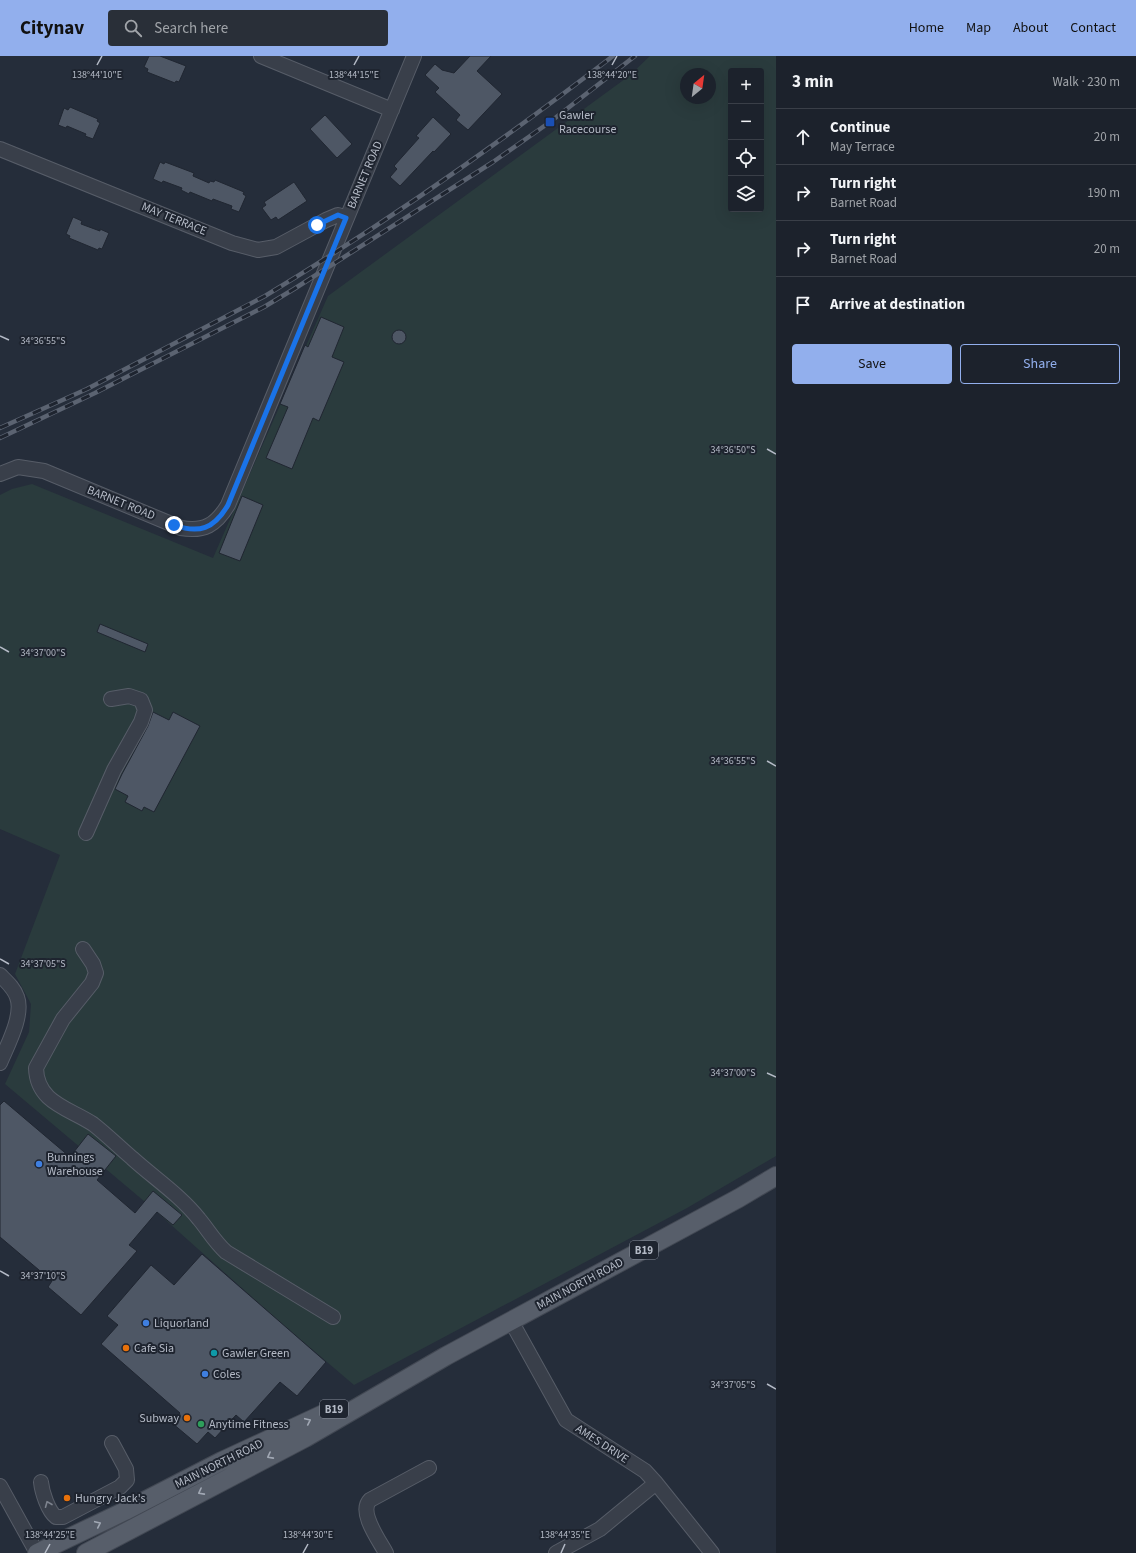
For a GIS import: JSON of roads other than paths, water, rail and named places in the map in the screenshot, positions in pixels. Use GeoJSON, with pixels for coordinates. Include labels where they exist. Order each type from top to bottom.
{"type":"FeatureCollection","features":[{"type":"Feature","properties":{"kind":"main road","name":"MAIN NORTH ROAD"},"geometry":{"type":"LineString","coordinates":[[86,1553],[305,1438],[446,1356],[739,1198],[776,1176]]}},
{"type":"Feature","properties":{"kind":"main road","name":"MAIN NORTH ROAD"},"geometry":{"type":"LineString","coordinates":[[37,1553],[125,1511],[222,1461],[446,1356]]}},
{"type":"Feature","properties":{"kind":"street"},"geometry":{"type":"LineString","coordinates":[[261,56],[392,110]]}},
{"type":"Feature","properties":{"kind":"street","name":"BARNET ROAD"},"geometry":{"type":"LineString","coordinates":[[0,474],[18,467],[44,471],[181,528],[199,529],[215,522],[228,505],[414,56]]}},
{"type":"Feature","properties":{"kind":"street","name":"MAY TERRACE"},"geometry":{"type":"LineString","coordinates":[[0,149],[232,243],[258,250],[276,247],[338,215],[346,218]]}},
{"type":"Feature","properties":{"kind":"street"},"geometry":{"type":"LineString","coordinates":[[86,833],[114,770],[141,722],[145,710],[141,700],[129,696],[111,699]]}},
{"type":"Feature","properties":{"kind":"street"},"geometry":{"type":"LineString","coordinates":[[83,949],[93,964],[96,973],[92,983],[63,1019],[36,1068],[40,1086],[45,1094],[62,1108],[92,1124],[178,1196],[199,1219],[214,1241],[226,1252],[333,1317]]}},
{"type":"Feature","properties":{"kind":"street"},"geometry":{"type":"LineString","coordinates":[[0,975],[14,990],[18,999],[18,1011],[15,1024],[0,1063]]}},
{"type":"Feature","properties":{"kind":"street","name":"AMES DRIVE"},"geometry":{"type":"LineString","coordinates":[[512,1321],[566,1420],[645,1471],[712,1553]]}},
{"type":"Feature","properties":{"kind":"street"},"geometry":{"type":"LineString","coordinates":[[41,1482],[50,1510],[56,1517],[63,1517],[120,1487],[127,1480],[126,1469],[112,1443]]}},
{"type":"Feature","properties":{"kind":"street"},"geometry":{"type":"LineString","coordinates":[[386,1553],[366,1514],[367,1503],[429,1468]]}},
{"type":"Feature","properties":{"kind":"street"},"geometry":{"type":"LineString","coordinates":[[556,1553],[600,1529],[656,1483]]}},
{"type":"Feature","properties":{"kind":"street"},"geometry":{"type":"LineString","coordinates":[[0,1486],[37,1553]]}},
{"type":"Feature","properties":{"kind":"railway"},"geometry":{"type":"LineString","coordinates":[[0,428],[87,389],[265,296],[399,211],[528,120],[613,56]]}},
{"type":"Feature","properties":{"kind":"railway"},"geometry":{"type":"LineString","coordinates":[[0,438],[95,393],[264,307],[294,289],[493,162],[550,122],[635,56]]}},
{"type":"Feature","properties":{"kind":"place","name":"Gawler Racecourse"},"geometry":{"type":"Point","coordinates":[550,122]}},
{"type":"Feature","properties":{"kind":"place","name":"Bunnings Warehouse"},"geometry":{"type":"Point","coordinates":[39,1164]}},
{"type":"Feature","properties":{"kind":"place","name":"Liquorland"},"geometry":{"type":"Point","coordinates":[146,1323]}},
{"type":"Feature","properties":{"kind":"place","name":"Cafe Sia"},"geometry":{"type":"Point","coordinates":[126,1348]}},
{"type":"Feature","properties":{"kind":"place","name":"Gawler Green"},"geometry":{"type":"Point","coordinates":[214,1353]}},
{"type":"Feature","properties":{"kind":"place","name":"Coles"},"geometry":{"type":"Point","coordinates":[205,1374]}},
{"type":"Feature","properties":{"kind":"place","name":"Subway"},"geometry":{"type":"Point","coordinates":[187,1418]}},
{"type":"Feature","properties":{"kind":"place","name":"Anytime Fitness"},"geometry":{"type":"Point","coordinates":[201,1424]}},
{"type":"Feature","properties":{"kind":"place","name":"Hungry Jack's"},"geometry":{"type":"Point","coordinates":[67,1498]}}]}
